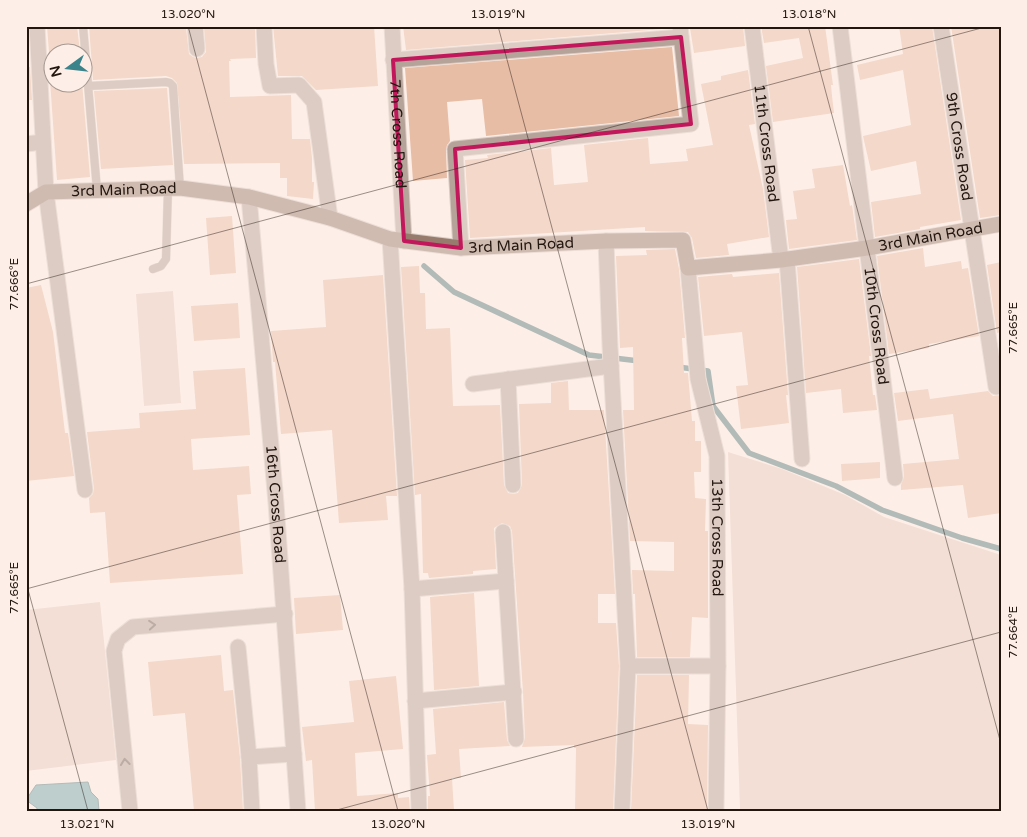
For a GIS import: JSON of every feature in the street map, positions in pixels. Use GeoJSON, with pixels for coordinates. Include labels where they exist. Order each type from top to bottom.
{"type":"FeatureCollection","features":[{"type":"Feature","properties":{"kind":"street"},"geometry":{"type":"LineString","coordinates":[[37,26],[33,63],[43,142],[46,192],[85,490]]}},
{"type":"Feature","properties":{"kind":"street"},"geometry":{"type":"LineString","coordinates":[[195,26],[197,49]]}},
{"type":"Feature","properties":{"kind":"street"},"geometry":{"type":"LineString","coordinates":[[264,26],[266,64],[270,86],[299,85],[314,102],[330,218]]}},
{"type":"Feature","properties":{"kind":"street","name":"7th Cross Road"},"geometry":{"type":"LineString","coordinates":[[392,26],[397,240],[412,589],[419,811]]}},
{"type":"Feature","properties":{"kind":"street","name":"11th Cross Road"},"geometry":{"type":"LineString","coordinates":[[752,26],[784,259],[802,459]]}},
{"type":"Feature","properties":{"kind":"street","name":"10th Cross Road"},"geometry":{"type":"LineString","coordinates":[[840,26],[895,478]]}},
{"type":"Feature","properties":{"kind":"street","name":"9th Cross Road"},"geometry":{"type":"LineString","coordinates":[[941,26],[996,387]]}},
{"type":"Feature","properties":{"kind":"street"},"geometry":{"type":"LineString","coordinates":[[393,60],[680,32],[691,124],[456,149],[461,248]]}},
{"type":"Feature","properties":{"kind":"street"},"geometry":{"type":"LineString","coordinates":[[26,144],[43,142]]}},
{"type":"Feature","properties":{"kind":"street","name":"3rd Main Road"},"geometry":{"type":"LineString","coordinates":[[26,204],[46,192],[174,188],[249,197],[330,218],[397,240],[461,248],[606,241],[683,240],[688,268],[784,259],[867,248],[1001,224]]}},
{"type":"Feature","properties":{"kind":"street","name":"16th Cross Road"},"geometry":{"type":"LineString","coordinates":[[249,197],[285,614],[298,811]]}},
{"type":"Feature","properties":{"kind":"street"},"geometry":{"type":"LineString","coordinates":[[606,241],[628,666],[622,811]]}},
{"type":"Feature","properties":{"kind":"street","name":"13th Cross Road"},"geometry":{"type":"LineString","coordinates":[[688,268],[698,379],[717,456],[718,666],[716,811]]}},
{"type":"Feature","properties":{"kind":"street"},"geometry":{"type":"LineString","coordinates":[[473,384],[611,366]]}},
{"type":"Feature","properties":{"kind":"street"},"geometry":{"type":"LineString","coordinates":[[508,379],[513,485]]}},
{"type":"Feature","properties":{"kind":"street"},"geometry":{"type":"LineString","coordinates":[[504,532],[516,739]]}},
{"type":"Feature","properties":{"kind":"street"},"geometry":{"type":"LineString","coordinates":[[412,589],[506,581]]}},
{"type":"Feature","properties":{"kind":"street"},"geometry":{"type":"LineString","coordinates":[[130,811],[114,652],[118,639],[133,627],[285,614]]}},
{"type":"Feature","properties":{"kind":"street"},"geometry":{"type":"LineString","coordinates":[[238,647],[249,757],[252,811]]}},
{"type":"Feature","properties":{"kind":"street"},"geometry":{"type":"LineString","coordinates":[[628,666],[718,666]]}},
{"type":"Feature","properties":{"kind":"street"},"geometry":{"type":"LineString","coordinates":[[415,701],[514,692]]}},
{"type":"Feature","properties":{"kind":"street"},"geometry":{"type":"LineString","coordinates":[[249,757],[294,754]]}},
{"type":"Feature","properties":{"kind":"lane"},"geometry":{"type":"LineString","coordinates":[[83,26],[84,42]]}},
{"type":"Feature","properties":{"kind":"lane"},"geometry":{"type":"LineString","coordinates":[[92,86],[170,83],[173,86],[174,188],[166,258],[161,266],[153,269]]}},
{"type":"Feature","properties":{"kind":"lane"},"geometry":{"type":"LineString","coordinates":[[89,92],[97,190]]}},
{"type":"Feature","properties":{"kind":"highlighted area"},"geometry":{"type":"Polygon","coordinates":[[[681,37],[691,124],[455,149],[461,248],[404,241],[393,60],[681,37]]]}},
{"type":"Feature","properties":{"kind":"shaded area"},"geometry":{"type":"Polygon","coordinates":[[[173,291],[181,403],[144,406],[136,294],[173,291]]]}},
{"type":"Feature","properties":{"kind":"shaded area"},"geometry":{"type":"Polygon","coordinates":[[[728,452],[782,469],[845,495],[884,517],[1001,555],[1001,811],[740,810],[728,452]]]}},
{"type":"Feature","properties":{"kind":"shaded area"},"geometry":{"type":"Polygon","coordinates":[[[100,602],[116,760],[26,771],[26,610],[100,602]]]}},
{"type":"Feature","properties":{"kind":"water"},"geometry":{"type":"Polygon","coordinates":[[[88,782],[91,792],[98,799],[99,811],[37,811],[37,808],[26,800],[36,785],[88,782]]]}},
{"type":"Feature","properties":{"kind":"building"},"geometry":{"type":"Polygon","coordinates":[[[47,26],[77,26],[79,42],[48,42],[47,26]]]}},
{"type":"Feature","properties":{"kind":"building"},"geometry":{"type":"Polygon","coordinates":[[[89,26],[183,26],[186,28],[189,54],[197,58],[202,57],[206,52],[204,27],[255,26],[256,58],[230,59],[231,61],[229,61],[230,97],[291,95],[292,139],[310,139],[312,182],[314,182],[313,199],[287,196],[287,178],[280,178],[280,163],[184,164],[177,83],[172,78],[166,76],[93,80],[92,42],[90,42],[89,26]]]}},
{"type":"Feature","properties":{"kind":"building"},"geometry":{"type":"Polygon","coordinates":[[[273,26],[374,26],[378,86],[316,90],[302,76],[278,76],[273,26]]]}},
{"type":"Feature","properties":{"kind":"building"},"geometry":{"type":"Polygon","coordinates":[[[403,26],[662,26],[662,29],[406,50],[403,26]]]}},
{"type":"Feature","properties":{"kind":"building"},"geometry":{"type":"Polygon","coordinates":[[[700,26],[743,26],[745,46],[694,53],[690,28],[700,26]]]}},
{"type":"Feature","properties":{"kind":"building"},"geometry":{"type":"Polygon","coordinates":[[[761,26],[825,26],[833,85],[831,85],[834,113],[773,122],[766,66],[803,58],[799,38],[764,43],[761,26]]]}},
{"type":"Feature","properties":{"kind":"building"},"geometry":{"type":"Polygon","coordinates":[[[899,26],[932,26],[961,220],[875,237],[871,202],[921,194],[916,161],[871,171],[863,136],[911,125],[903,70],[860,80],[857,65],[903,54],[899,26]]]}},
{"type":"Feature","properties":{"kind":"building"},"geometry":{"type":"Polygon","coordinates":[[[951,26],[1001,26],[1001,215],[980,218],[951,26]]]}},
{"type":"Feature","properties":{"kind":"building"},"geometry":{"type":"Polygon","coordinates":[[[672,47],[679,116],[486,136],[482,99],[447,102],[450,141],[446,150],[447,178],[413,181],[405,68],[672,47]]]}},
{"type":"Feature","properties":{"kind":"building"},"geometry":{"type":"Polygon","coordinates":[[[26,67],[30,67],[32,100],[26,100],[26,67]]]}},
{"type":"Feature","properties":{"kind":"building"},"geometry":{"type":"Polygon","coordinates":[[[748,70],[755,124],[749,125],[763,189],[769,237],[727,244],[729,255],[696,258],[692,238],[688,232],[645,231],[645,227],[470,238],[465,160],[488,158],[487,155],[551,148],[554,185],[588,182],[584,145],[648,138],[650,164],[688,161],[686,149],[713,145],[701,84],[721,80],[721,76],[748,70]]]}},
{"type":"Feature","properties":{"kind":"building"},"geometry":{"type":"Polygon","coordinates":[[[167,88],[173,165],[101,169],[94,91],[167,88]]]}},
{"type":"Feature","properties":{"kind":"building"},"geometry":{"type":"Polygon","coordinates":[[[51,92],[83,92],[90,177],[57,180],[51,92]]]}},
{"type":"Feature","properties":{"kind":"building"},"geometry":{"type":"Polygon","coordinates":[[[843,165],[850,206],[852,205],[857,240],[789,249],[786,220],[797,219],[793,191],[815,188],[812,169],[843,165]]]}},
{"type":"Feature","properties":{"kind":"building"},"geometry":{"type":"Polygon","coordinates":[[[232,216],[236,273],[210,275],[206,218],[232,216]]]}},
{"type":"Feature","properties":{"kind":"building"},"geometry":{"type":"Polygon","coordinates":[[[923,248],[925,267],[961,261],[962,269],[968,268],[979,336],[929,344],[929,348],[889,354],[877,256],[923,248]]]}},
{"type":"Feature","properties":{"kind":"building"},"geometry":{"type":"Polygon","coordinates":[[[675,249],[679,269],[685,338],[682,338],[684,373],[688,373],[692,421],[695,421],[695,441],[701,441],[701,472],[694,472],[695,498],[706,499],[705,531],[708,531],[708,618],[692,617],[690,657],[637,657],[635,594],[633,594],[632,570],[674,571],[674,542],[630,541],[623,410],[634,410],[633,347],[620,348],[616,256],[647,255],[646,250],[675,249]]]}},
{"type":"Feature","properties":{"kind":"building"},"geometry":{"type":"Polygon","coordinates":[[[859,259],[871,356],[869,356],[873,395],[875,395],[877,410],[843,413],[841,389],[806,393],[797,267],[859,259]]]}},
{"type":"Feature","properties":{"kind":"building"},"geometry":{"type":"Polygon","coordinates":[[[1001,262],[1001,332],[997,333],[987,265],[1001,262]]]}},
{"type":"Feature","properties":{"kind":"building"},"geometry":{"type":"Polygon","coordinates":[[[419,266],[420,293],[425,293],[426,329],[450,328],[453,406],[500,405],[504,485],[508,493],[518,493],[522,485],[519,404],[551,403],[551,383],[568,381],[569,410],[604,410],[615,594],[598,594],[598,623],[616,623],[619,666],[613,811],[575,811],[576,748],[574,748],[574,745],[522,747],[525,738],[523,692],[512,531],[510,526],[502,523],[494,528],[496,569],[473,571],[473,574],[429,578],[428,573],[423,573],[421,494],[415,495],[401,267],[419,266]]]}},
{"type":"Feature","properties":{"kind":"building"},"geometry":{"type":"Polygon","coordinates":[[[779,273],[789,423],[741,429],[736,386],[748,385],[742,332],[704,336],[698,277],[732,274],[733,277],[779,273]]]}},
{"type":"Feature","properties":{"kind":"building"},"geometry":{"type":"Polygon","coordinates":[[[383,275],[397,496],[386,496],[388,520],[339,523],[332,430],[281,434],[271,331],[326,327],[323,280],[383,275]]]}},
{"type":"Feature","properties":{"kind":"building"},"geometry":{"type":"Polygon","coordinates":[[[41,285],[53,332],[65,433],[68,433],[74,476],[26,481],[26,288],[41,285]]]}},
{"type":"Feature","properties":{"kind":"building"},"geometry":{"type":"Polygon","coordinates":[[[238,303],[240,338],[194,341],[191,306],[238,303]]]}},
{"type":"Feature","properties":{"kind":"building"},"geometry":{"type":"Polygon","coordinates":[[[245,368],[250,435],[191,439],[193,470],[249,466],[251,494],[237,495],[243,574],[110,583],[105,512],[90,513],[89,498],[93,494],[94,489],[87,432],[140,428],[139,413],[196,409],[193,371],[245,368]]]}},
{"type":"Feature","properties":{"kind":"building"},"geometry":{"type":"Polygon","coordinates":[[[928,389],[930,399],[988,391],[993,396],[1001,395],[1001,513],[968,518],[963,485],[901,490],[904,477],[903,464],[959,459],[953,414],[898,421],[894,393],[928,389]]]}},
{"type":"Feature","properties":{"kind":"building"},"geometry":{"type":"Polygon","coordinates":[[[880,462],[880,478],[842,481],[841,464],[880,462]]]}},
{"type":"Feature","properties":{"kind":"building"},"geometry":{"type":"Polygon","coordinates":[[[474,593],[479,686],[434,690],[430,597],[474,593]]]}},
{"type":"Feature","properties":{"kind":"building"},"geometry":{"type":"Polygon","coordinates":[[[340,595],[343,630],[296,634],[294,598],[340,595]]]}},
{"type":"Feature","properties":{"kind":"building"},"geometry":{"type":"Polygon","coordinates":[[[221,655],[224,691],[233,690],[243,811],[194,811],[185,713],[153,716],[148,662],[221,655]]]}},
{"type":"Feature","properties":{"kind":"building"},"geometry":{"type":"Polygon","coordinates":[[[637,675],[689,675],[688,724],[708,725],[707,811],[631,811],[637,675]]]}},
{"type":"Feature","properties":{"kind":"building"},"geometry":{"type":"Polygon","coordinates":[[[396,676],[403,749],[355,753],[357,796],[398,793],[398,798],[409,797],[410,811],[315,811],[312,760],[306,761],[302,727],[354,722],[349,681],[396,676]]]}},
{"type":"Feature","properties":{"kind":"building"},"geometry":{"type":"Polygon","coordinates":[[[504,702],[507,740],[510,746],[459,749],[461,778],[452,778],[454,811],[428,811],[428,796],[430,796],[427,755],[436,754],[433,709],[504,702]]]}},
{"type":"Feature","properties":{"kind":"waterway"},"geometry":{"type":"LineString","coordinates":[[424,266],[454,292],[589,355],[639,361]]}},
{"type":"Feature","properties":{"kind":"waterway"},"geometry":{"type":"LineString","coordinates":[[678,367],[708,371],[713,406],[749,453],[836,486],[882,510],[962,538],[1001,549]]}}]}
